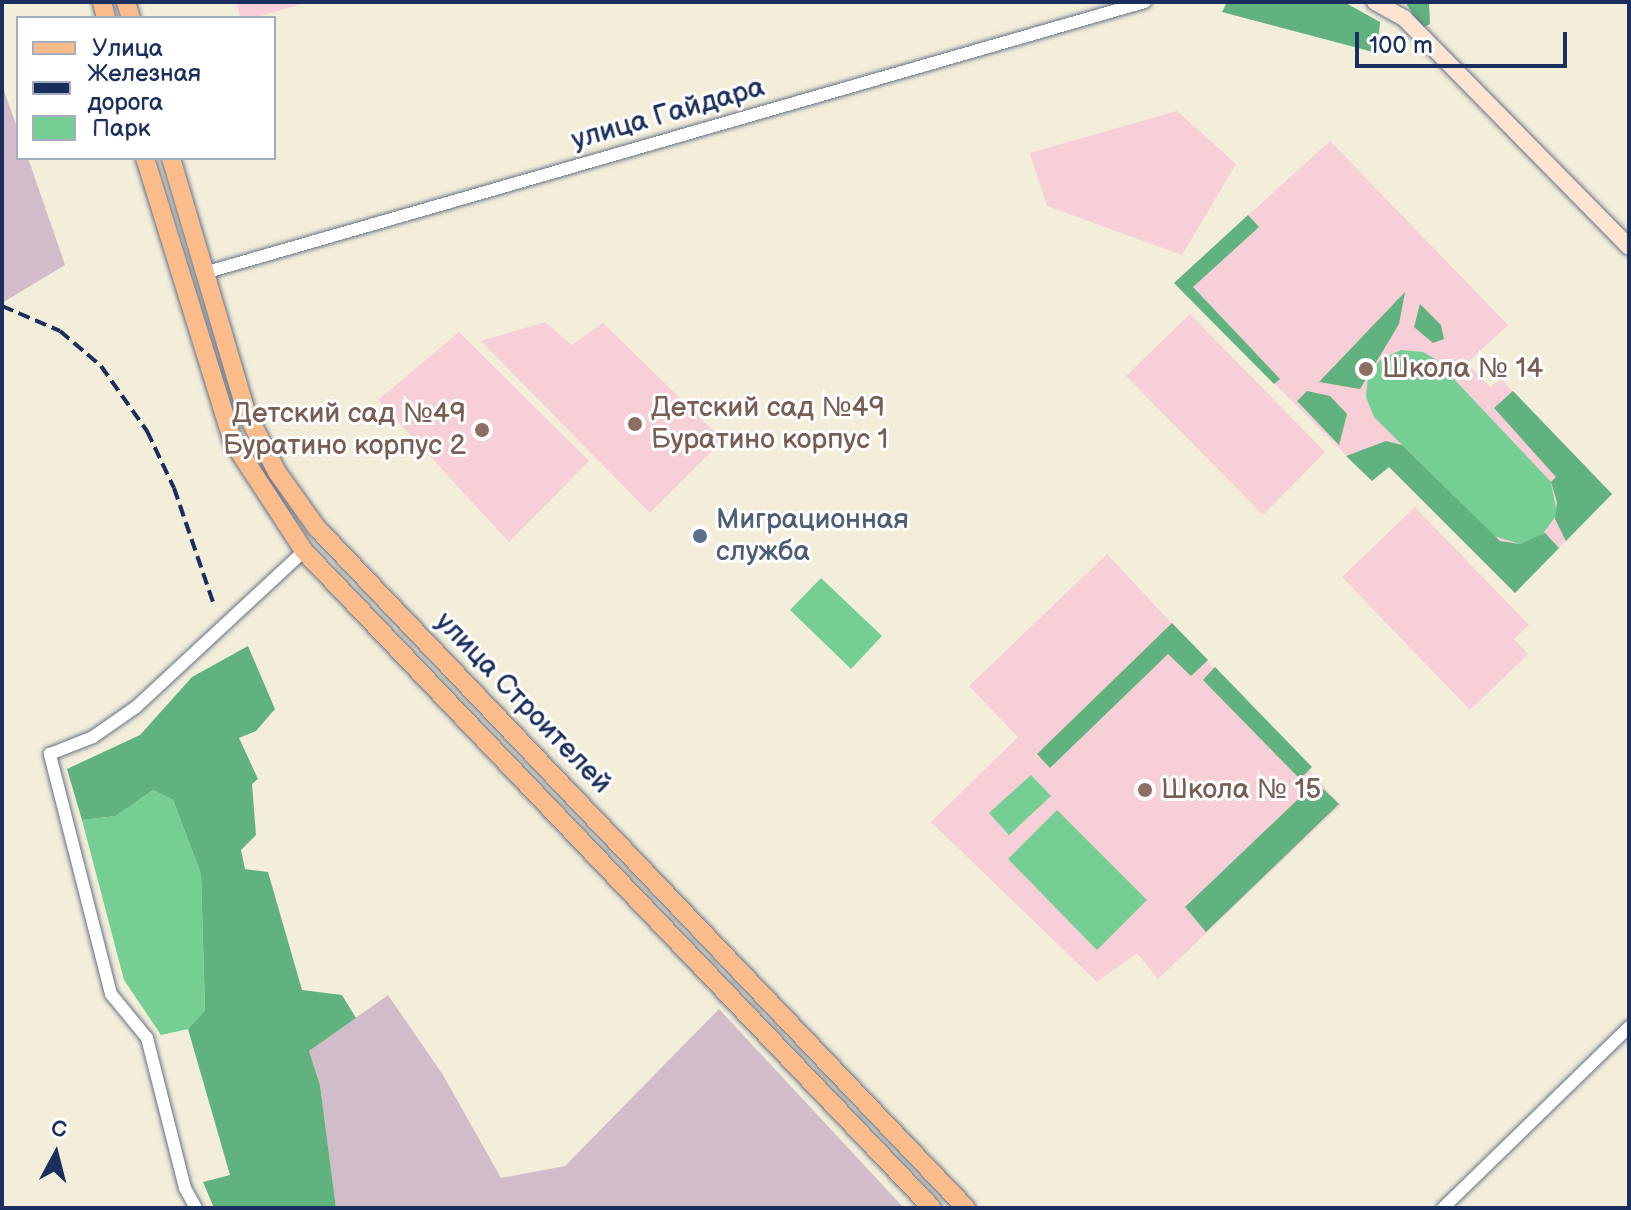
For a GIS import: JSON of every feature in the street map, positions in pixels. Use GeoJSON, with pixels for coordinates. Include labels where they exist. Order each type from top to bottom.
{"type":"FeatureCollection","features":[{"type":"Feature","properties":{"kind":"main road","name":"улица Строителей"},"geometry":{"type":"LineString","coordinates":[[146,160],[179,279],[233,442],[304,551],[932,1208]]}},
{"type":"Feature","properties":{"kind":"main road","name":"улица Строителей"},"geometry":{"type":"LineString","coordinates":[[172,160],[246,412],[277,472],[317,528],[966,1208]]}},
{"type":"Feature","properties":{"kind":"main road"},"geometry":{"type":"LineString","coordinates":[[179,279],[204,273]]}},
{"type":"Feature","properties":{"kind":"main road"},"geometry":{"type":"LineString","coordinates":[[488,742],[507,726]]}},
{"type":"Feature","properties":{"kind":"main road"},"geometry":{"type":"LineString","coordinates":[[755,1020],[774,1004]]}},
{"type":"Feature","properties":{"kind":"street","name":"улица Гайдара"},"geometry":{"type":"LineString","coordinates":[[204,273],[1145,2]]}},
{"type":"Feature","properties":{"kind":"street"},"geometry":{"type":"LineString","coordinates":[[1375,2],[1401,10],[1629,247]]}},
{"type":"Feature","properties":{"kind":"street"},"geometry":{"type":"LineString","coordinates":[[196,1208],[185,1188],[147,1038],[111,994],[50,754],[93,737],[136,707],[304,551]]}},
{"type":"Feature","properties":{"kind":"street"},"geometry":{"type":"LineString","coordinates":[[1443,1208],[1629,1027]]}},
{"type":"Feature","properties":{"kind":"shaded area"},"geometry":{"type":"Polygon","coordinates":[[[236,2],[308,2],[261,16],[240,16],[236,2]]]}},
{"type":"Feature","properties":{"kind":"shaded area"},"geometry":{"type":"Polygon","coordinates":[[[2,85],[16,124],[16,160],[29,160],[65,265],[2,303],[2,85]]]}},
{"type":"Feature","properties":{"kind":"shaded area"},"geometry":{"type":"Polygon","coordinates":[[[1177,111],[1236,164],[1182,255],[1047,206],[1030,153],[1177,111]]]}},
{"type":"Feature","properties":{"kind":"shaded area","name":"Школа № 14"},"geometry":{"type":"Polygon","coordinates":[[[1330,141],[1508,325],[1467,363],[1490,387],[1501,379],[1612,494],[1515,593],[1389,467],[1372,481],[1174,283],[1330,141]]]}},
{"type":"Feature","properties":{"kind":"shaded area"},"geometry":{"type":"Polygon","coordinates":[[[1190,314],[1325,452],[1263,515],[1126,376],[1190,314]]]}},
{"type":"Feature","properties":{"kind":"shaded area","name":"Детский сад №49 Буратино корпус 1"},"geometry":{"type":"Polygon","coordinates":[[[545,322],[572,345],[603,323],[723,440],[650,513],[481,341],[545,322]]]}},
{"type":"Feature","properties":{"kind":"shaded area","name":"Детский сад №49 Буратино корпус 2"},"geometry":{"type":"Polygon","coordinates":[[[459,332],[589,461],[509,542],[378,400],[459,332]]]}},
{"type":"Feature","properties":{"kind":"shaded area"},"geometry":{"type":"Polygon","coordinates":[[[1415,507],[1529,625],[1514,639],[1528,654],[1470,710],[1342,577],[1415,507]]]}},
{"type":"Feature","properties":{"kind":"shaded area","name":"Школа № 15"},"geometry":{"type":"Polygon","coordinates":[[[1107,554],[1341,805],[1158,979],[1137,953],[1097,982],[931,822],[1018,737],[969,686],[1107,554]]]}},
{"type":"Feature","properties":{"kind":"shaded area"},"geometry":{"type":"Polygon","coordinates":[[[388,995],[443,1075],[501,1178],[565,1166],[719,1009],[904,1208],[336,1208],[320,1085],[309,1051],[388,995]]]}},
{"type":"Feature","properties":{"kind":"green space"},"geometry":{"type":"Polygon","coordinates":[[[1227,2],[1344,2],[1380,22],[1377,53],[1222,12],[1227,2]]]}},
{"type":"Feature","properties":{"kind":"green space"},"geometry":{"type":"Polygon","coordinates":[[[1405,2],[1429,2],[1430,24],[1422,28],[1405,2]]]}},
{"type":"Feature","properties":{"kind":"green space"},"geometry":{"type":"Polygon","coordinates":[[[1248,215],[1259,227],[1193,287],[1280,379],[1274,384],[1174,283],[1248,215]]]}},
{"type":"Feature","properties":{"kind":"green space"},"geometry":{"type":"Polygon","coordinates":[[[1405,292],[1399,324],[1360,389],[1319,382],[1405,292]]]}},
{"type":"Feature","properties":{"kind":"green space"},"geometry":{"type":"Polygon","coordinates":[[[1420,304],[1441,325],[1444,339],[1433,343],[1414,327],[1420,304]]]}},
{"type":"Feature","properties":{"kind":"green space"},"geometry":{"type":"Polygon","coordinates":[[[1401,350],[1423,352],[1435,359],[1551,482],[1557,514],[1540,538],[1520,544],[1494,536],[1374,417],[1366,397],[1368,376],[1381,359],[1401,350]]]}},
{"type":"Feature","properties":{"kind":"green space"},"geometry":{"type":"Polygon","coordinates":[[[1307,391],[1330,396],[1347,414],[1339,445],[1297,401],[1307,391]]]}},
{"type":"Feature","properties":{"kind":"green space"},"geometry":{"type":"Polygon","coordinates":[[[1513,391],[1612,494],[1566,541],[1555,519],[1557,502],[1551,482],[1556,477],[1494,408],[1513,391]]]}},
{"type":"Feature","properties":{"kind":"green space"},"geometry":{"type":"Polygon","coordinates":[[[1386,441],[1402,445],[1500,541],[1520,544],[1545,533],[1559,548],[1515,593],[1389,467],[1372,481],[1346,456],[1386,441]]]}},
{"type":"Feature","properties":{"kind":"green space"},"geometry":{"type":"Polygon","coordinates":[[[821,578],[882,636],[851,669],[790,610],[821,578]]]}},
{"type":"Feature","properties":{"kind":"green space"},"geometry":{"type":"Polygon","coordinates":[[[1172,623],[1208,660],[1191,676],[1168,654],[1050,768],[1037,754],[1172,623]]]}},
{"type":"Feature","properties":{"kind":"green space"},"geometry":{"type":"Polygon","coordinates":[[[248,646],[275,709],[256,731],[239,738],[258,779],[252,784],[256,835],[241,850],[245,869],[268,872],[302,990],[342,995],[356,1018],[309,1051],[320,1085],[336,1208],[214,1208],[203,1182],[230,1175],[188,1029],[205,1011],[201,874],[173,800],[153,790],[116,816],[82,820],[67,769],[140,735],[192,677],[248,646]]]}},
{"type":"Feature","properties":{"kind":"green space"},"geometry":{"type":"Polygon","coordinates":[[[1215,667],[1312,767],[1300,779],[1203,680],[1215,667]]]}},
{"type":"Feature","properties":{"kind":"green space"},"geometry":{"type":"Polygon","coordinates":[[[1031,775],[1051,796],[1009,835],[989,813],[1031,775]]]}},
{"type":"Feature","properties":{"kind":"green space"},"geometry":{"type":"Polygon","coordinates":[[[1316,782],[1339,804],[1206,932],[1185,907],[1316,782]]]}},
{"type":"Feature","properties":{"kind":"green space"},"geometry":{"type":"Polygon","coordinates":[[[153,790],[173,800],[201,874],[205,1012],[188,1029],[161,1035],[124,980],[82,820],[116,816],[153,790]]]}},
{"type":"Feature","properties":{"kind":"green space"},"geometry":{"type":"Polygon","coordinates":[[[1057,810],[1147,900],[1097,950],[1008,859],[1057,810]]]}},
{"type":"Feature","properties":{"kind":"railway"},"geometry":{"type":"LineString","coordinates":[[2,306],[60,331],[101,366],[147,431],[174,488],[213,602]]}},
{"type":"Feature","properties":{"kind":"place","name":"Школа № 14"},"geometry":{"type":"Point","coordinates":[1366,369]}},
{"type":"Feature","properties":{"kind":"place","name":"Детский сад №49 Буратино корпус 1"},"geometry":{"type":"Point","coordinates":[635,424]}},
{"type":"Feature","properties":{"kind":"place","name":"Детский сад №49 Буратино корпус 2"},"geometry":{"type":"Point","coordinates":[482,430]}},
{"type":"Feature","properties":{"kind":"place","name":"Миграционная служба"},"geometry":{"type":"Point","coordinates":[700,536]}},
{"type":"Feature","properties":{"kind":"place","name":"Школа № 15"},"geometry":{"type":"Point","coordinates":[1145,790]}}]}
